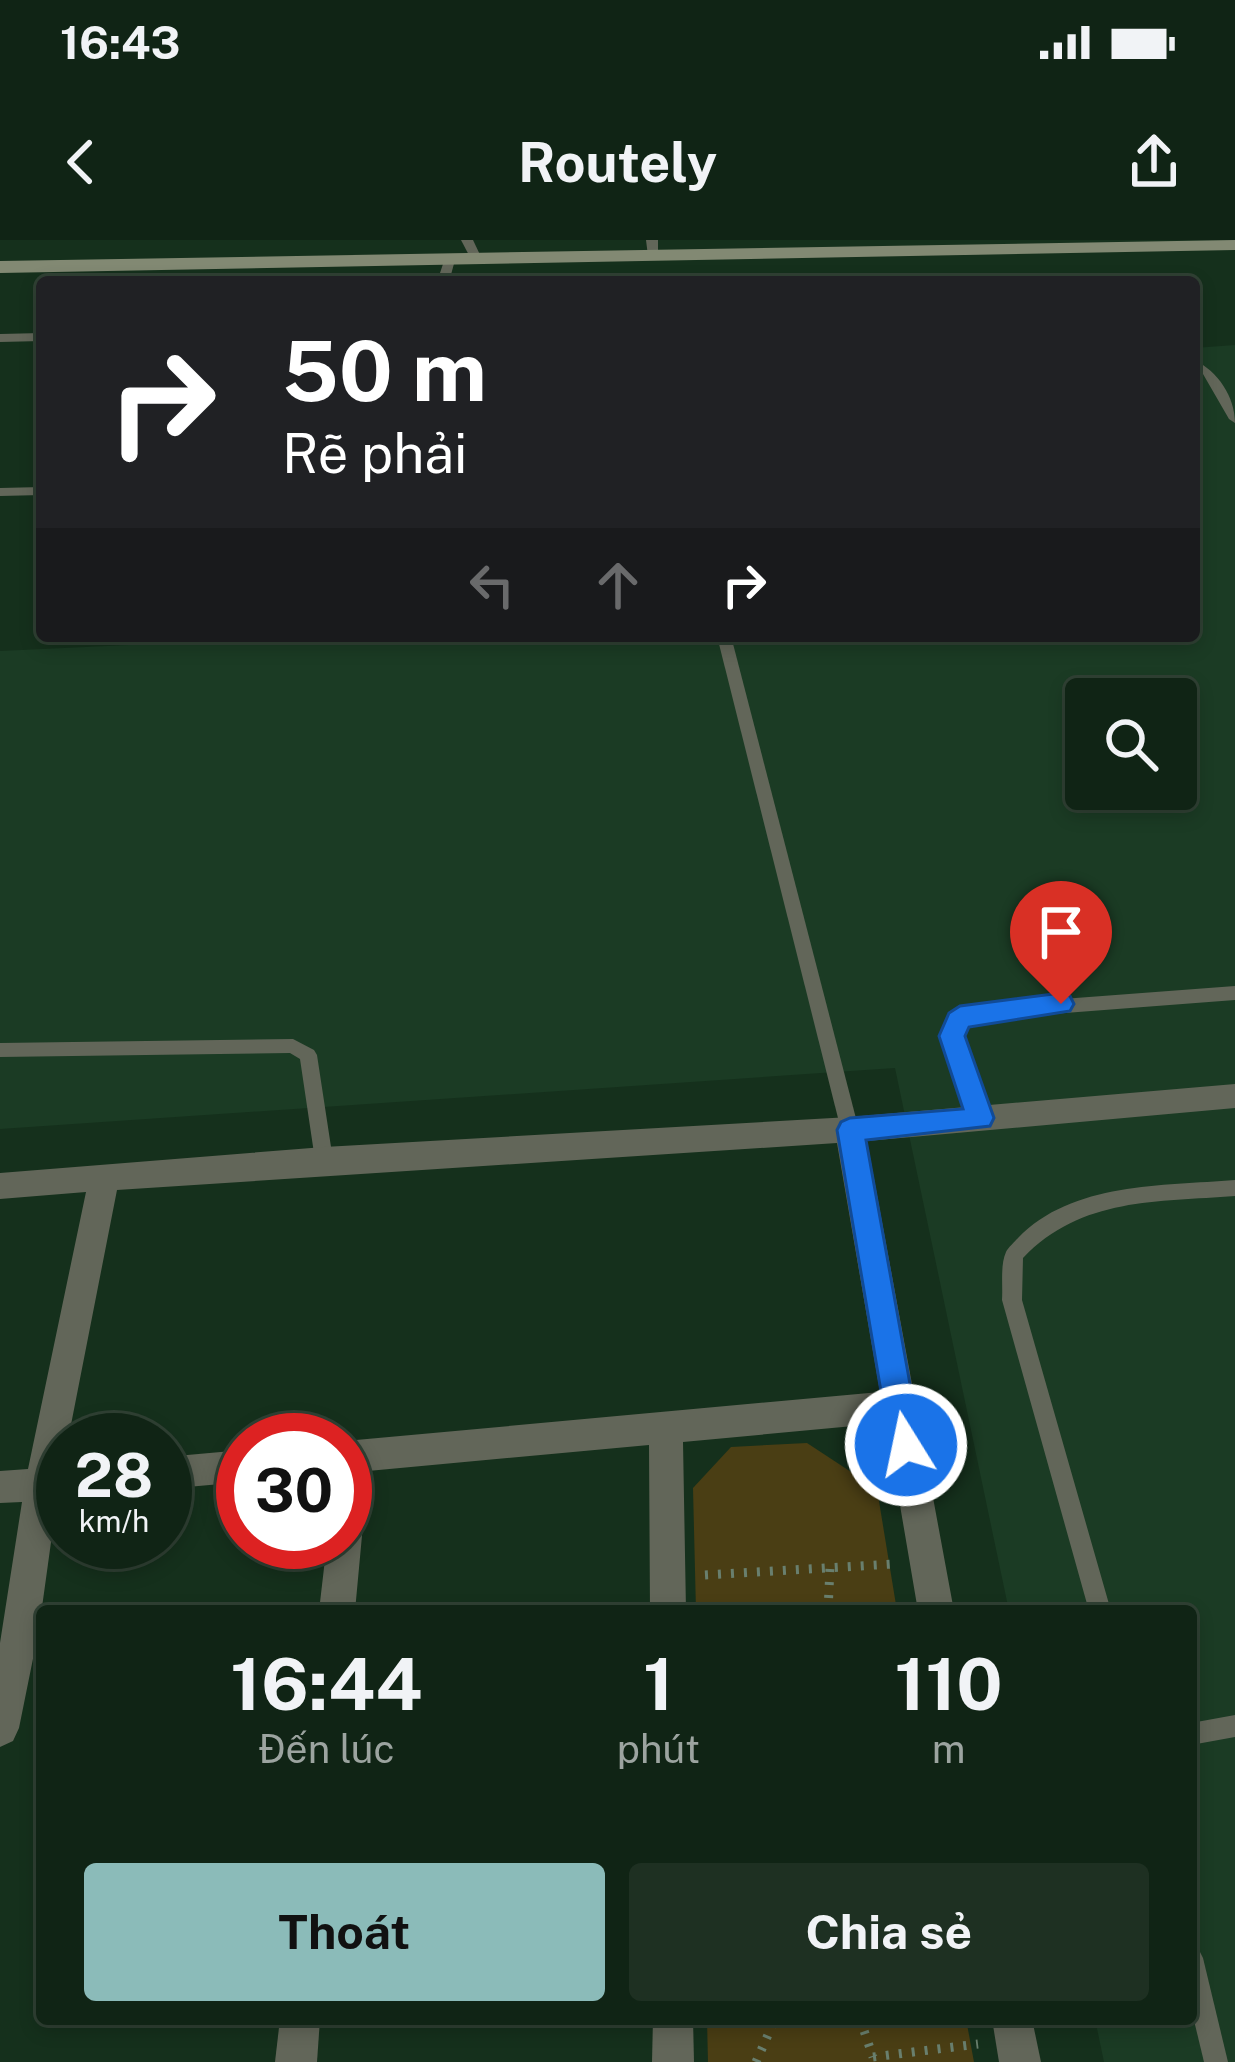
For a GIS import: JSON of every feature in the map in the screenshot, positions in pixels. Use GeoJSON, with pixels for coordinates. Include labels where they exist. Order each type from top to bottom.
{"type":"FeatureCollection","features":[{"type":"Feature","properties":{"kind":"main road"},"geometry":{"type":"LineString","coordinates":[[0,267],[448,260],[472,250],[1235,244]]}},
{"type":"Feature","properties":{"kind":"street"},"geometry":{"type":"LineString","coordinates":[[0,1186],[324,1160],[850,1130],[1235,1096]]}},
{"type":"Feature","properties":{"kind":"street"},"geometry":{"type":"LineString","coordinates":[[850,1130],[936,1605]]}},
{"type":"Feature","properties":{"kind":"street"},"geometry":{"type":"LineString","coordinates":[[64,1413],[104,1180]]}},
{"type":"Feature","properties":{"kind":"street"},"geometry":{"type":"LineString","coordinates":[[372,1455],[898,1406]]}},
{"type":"Feature","properties":{"kind":"street"},"geometry":{"type":"LineString","coordinates":[[666,1428],[668,1594]]}},
{"type":"Feature","properties":{"kind":"street"},"geometry":{"type":"LineString","coordinates":[[0,1487],[36,1485]]}},
{"type":"Feature","properties":{"kind":"street"},"geometry":{"type":"LineString","coordinates":[[0,1728],[36,1558]]}},
{"type":"Feature","properties":{"kind":"street"},"geometry":{"type":"LineString","coordinates":[[339,1605],[342,1569]]}},
{"type":"Feature","properties":{"kind":"street"},"geometry":{"type":"LineString","coordinates":[[296,2062],[299,2025]]}},
{"type":"Feature","properties":{"kind":"street"},"geometry":{"type":"LineString","coordinates":[[673,2025],[674,2062]]}},
{"type":"Feature","properties":{"kind":"lane"},"geometry":{"type":"LineString","coordinates":[[444,276],[448,260]]}},
{"type":"Feature","properties":{"kind":"lane"},"geometry":{"type":"LineString","coordinates":[[0,338],[36,337]]}},
{"type":"Feature","properties":{"kind":"lane"},"geometry":{"type":"LineString","coordinates":[[1200,367],[1208,372],[1235,419]]}},
{"type":"Feature","properties":{"kind":"lane"},"geometry":{"type":"LineString","coordinates":[[0,492],[36,491]]}},
{"type":"Feature","properties":{"kind":"lane"},"geometry":{"type":"LineString","coordinates":[[726,642],[850,1130]]}},
{"type":"Feature","properties":{"kind":"lane"},"geometry":{"type":"LineString","coordinates":[[980,1118],[952,1036],[958,1020],[969,1013],[1235,993]]}},
{"type":"Feature","properties":{"kind":"lane"},"geometry":{"type":"LineString","coordinates":[[0,1050],[293,1046],[308,1055],[324,1160]]}},
{"type":"Feature","properties":{"kind":"lane"},"geometry":{"type":"LineString","coordinates":[[1098,1605],[1012,1300],[1014,1255],[1046,1221],[1098,1202],[1235,1188]]}},
{"type":"Feature","properties":{"kind":"lane"},"geometry":{"type":"LineString","coordinates":[[1197,1733],[1235,1726]]}},
{"type":"Feature","properties":{"kind":"lane"},"geometry":{"type":"LineString","coordinates":[[1197,1983],[1216,2062]]}},
{"type":"Feature","properties":{"kind":"path"},"geometry":{"type":"LineString","coordinates":[[668,1594],[830,1568],[927,1562]]}},
{"type":"Feature","properties":{"kind":"path"},"geometry":{"type":"LineString","coordinates":[[829,1605],[830,1568]]}},
{"type":"Feature","properties":{"kind":"path"},"geometry":{"type":"LineString","coordinates":[[756,2062],[772,2025]]}},
{"type":"Feature","properties":{"kind":"path"},"geometry":{"type":"LineString","coordinates":[[862,2025],[872,2060],[1016,2040]]}},
{"type":"Feature","properties":{"kind":"shaded area"},"geometry":{"type":"Polygon","coordinates":[[[1235,345],[1235,2062],[1104,2062],[1096,2025],[1197,2025],[1197,1605],[1008,1605],[895,1068],[0,1129],[0,651],[193,642],[1200,642],[1200,348],[1235,345]]]}},
{"type":"Feature","properties":{"kind":"shaded area"},"geometry":{"type":"Polygon","coordinates":[[[807,1443],[877,1489],[896,1605],[696,1605],[693,1488],[731,1447],[807,1443]]]}},
{"type":"Feature","properties":{"kind":"shaded area"},"geometry":{"type":"Polygon","coordinates":[[[707,2025],[967,2025],[974,2062],[708,2062],[707,2025]]]}},
{"type":"Feature","properties":{"kind":"route"},"geometry":{"type":"LineString","coordinates":[[906,1445],[850,1130],[980,1118],[952,1036],[958,1020],[969,1013],[1061,1004]]}}]}
